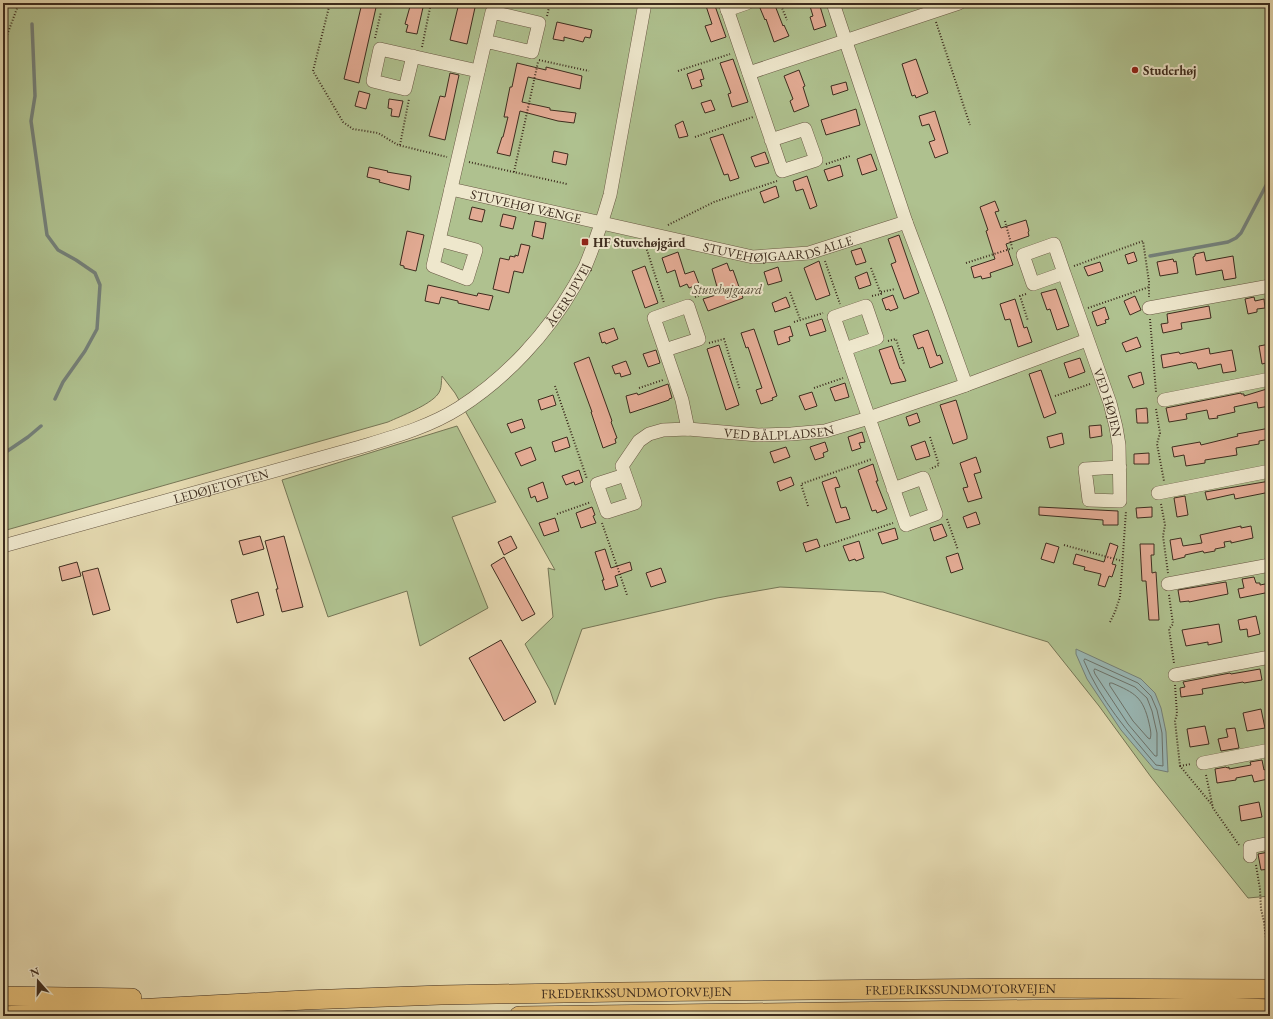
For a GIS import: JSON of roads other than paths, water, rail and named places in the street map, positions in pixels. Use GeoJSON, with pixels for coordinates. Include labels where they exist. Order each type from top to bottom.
{"type":"FeatureCollection","features":[{"type":"Feature","properties":{"kind":"highway","name":"FREDERIKSSUNDMOTORVEJEN"},"geometry":{"type":"LineString","coordinates":[[3,1016],[305,1000],[441,996],[629,992],[1019,988],[1270,989]]}},
{"type":"Feature","properties":{"kind":"highway"},"geometry":{"type":"LineString","coordinates":[[3,996],[305,1000]]}},
{"type":"Feature","properties":{"kind":"highway","name":"FREDERIKSSUNDMOTORVEJEN"},"geometry":{"type":"LineString","coordinates":[[519,1016],[1223,1007],[1270,1008]]}},
{"type":"Feature","properties":{"kind":"street","name":"ÅGERUPVEJ"},"geometry":{"type":"LineString","coordinates":[[436,420],[458,408],[489,386],[516,362],[542,333],[566,300],[585,268],[610,195],[645,3]]}},
{"type":"Feature","properties":{"kind":"street"},"geometry":{"type":"LineString","coordinates":[[747,3],[726,6],[782,172],[816,160],[805,129],[772,140]]}},
{"type":"Feature","properties":{"kind":"street"},"geometry":{"type":"LineString","coordinates":[[833,3],[906,222],[936,300],[966,385],[1087,340]]}},
{"type":"Feature","properties":{"kind":"street"},"geometry":{"type":"LineString","coordinates":[[748,73],[959,3]]}},
{"type":"Feature","properties":{"kind":"street"},"geometry":{"type":"LineString","coordinates":[[439,240],[485,41]]}},
{"type":"Feature","properties":{"kind":"street"},"geometry":{"type":"LineString","coordinates":[[416,57],[405,89],[373,81],[380,48],[478,71]]}},
{"type":"Feature","properties":{"kind":"street","name":"STUVEHØJ VÆNGE"},"geometry":{"type":"LineString","coordinates":[[451,189],[602,222]]}},
{"type":"Feature","properties":{"kind":"street","name":"STUVEHØJGAARDS ALLE"},"geometry":{"type":"LineString","coordinates":[[602,222],[753,257],[809,253],[906,222]]}},
{"type":"Feature","properties":{"kind":"street","name":"VED HØJEN"},"geometry":{"type":"LineString","coordinates":[[1063,271],[1033,284],[1018,251],[1054,244],[1110,403],[1119,446],[1120,467],[1120,501],[1089,500],[1085,469],[1120,467]]}},
{"type":"Feature","properties":{"kind":"street"},"geometry":{"type":"LineString","coordinates":[[1149,308],[1270,286]]}},
{"type":"Feature","properties":{"kind":"street"},"geometry":{"type":"LineString","coordinates":[[665,350],[699,339],[688,306],[654,318],[682,400],[688,429]]}},
{"type":"Feature","properties":{"kind":"street"},"geometry":{"type":"LineString","coordinates":[[845,349],[877,337],[866,306],[834,317],[893,489],[906,525],[936,514],[923,478],[893,489]]}},
{"type":"Feature","properties":{"kind":"street"},"geometry":{"type":"LineString","coordinates":[[1160,400],[1270,379]]}},
{"type":"Feature","properties":{"kind":"street","name":"VED BÅLPLADSEN"},"geometry":{"type":"LineString","coordinates":[[625,475],[597,484],[607,512],[635,503],[622,466],[639,441],[648,434],[663,430],[688,429],[758,435],[825,431],[869,418],[966,385]]}},
{"type":"Feature","properties":{"kind":"street","name":"LEDØJETOFTEN"},"geometry":{"type":"LineString","coordinates":[[3,546],[360,447],[400,435],[436,420]]}},
{"type":"Feature","properties":{"kind":"street"},"geometry":{"type":"LineString","coordinates":[[1158,493],[1270,471]]}},
{"type":"Feature","properties":{"kind":"street"},"geometry":{"type":"LineString","coordinates":[[1168,584],[1270,565]]}},
{"type":"Feature","properties":{"kind":"street"},"geometry":{"type":"LineString","coordinates":[[1175,675],[1270,657]]}},
{"type":"Feature","properties":{"kind":"street"},"geometry":{"type":"LineString","coordinates":[[1203,763],[1270,750]]}},
{"type":"Feature","properties":{"kind":"street"},"geometry":{"type":"LineString","coordinates":[[1250,856],[1250,847],[1270,843]]}},
{"type":"Feature","properties":{"kind":"water"},"geometry":{"type":"Polygon","coordinates":[[[1076,649],[1141,679],[1155,693],[1161,708],[1166,732],[1168,772],[1154,769],[1121,730],[1087,679],[1076,654],[1076,649]]]}},
{"type":"Feature","properties":{"kind":"waterway"},"geometry":{"type":"LineString","coordinates":[[32,24],[35,96],[31,121],[47,235],[58,250],[95,273],[100,285],[97,329],[85,351],[63,382],[55,399]]}},
{"type":"Feature","properties":{"kind":"waterway"},"geometry":{"type":"LineString","coordinates":[[1150,256],[1228,242],[1236,238],[1241,233],[1270,178]]}},
{"type":"Feature","properties":{"kind":"waterway"},"geometry":{"type":"LineString","coordinates":[[3,454],[41,426]]}},
{"type":"Feature","properties":{"kind":"place","name":"Studerhøj"},"geometry":{"type":"Point","coordinates":[1135,70]}},
{"type":"Feature","properties":{"kind":"place","name":"HF Stuvehøjgård"},"geometry":{"type":"Point","coordinates":[585,242]}},
{"type":"Feature","properties":{"kind":"park label","name":"Stuvehøjgaard"},"geometry":{"type":"Point","coordinates":[727,289]}}]}
